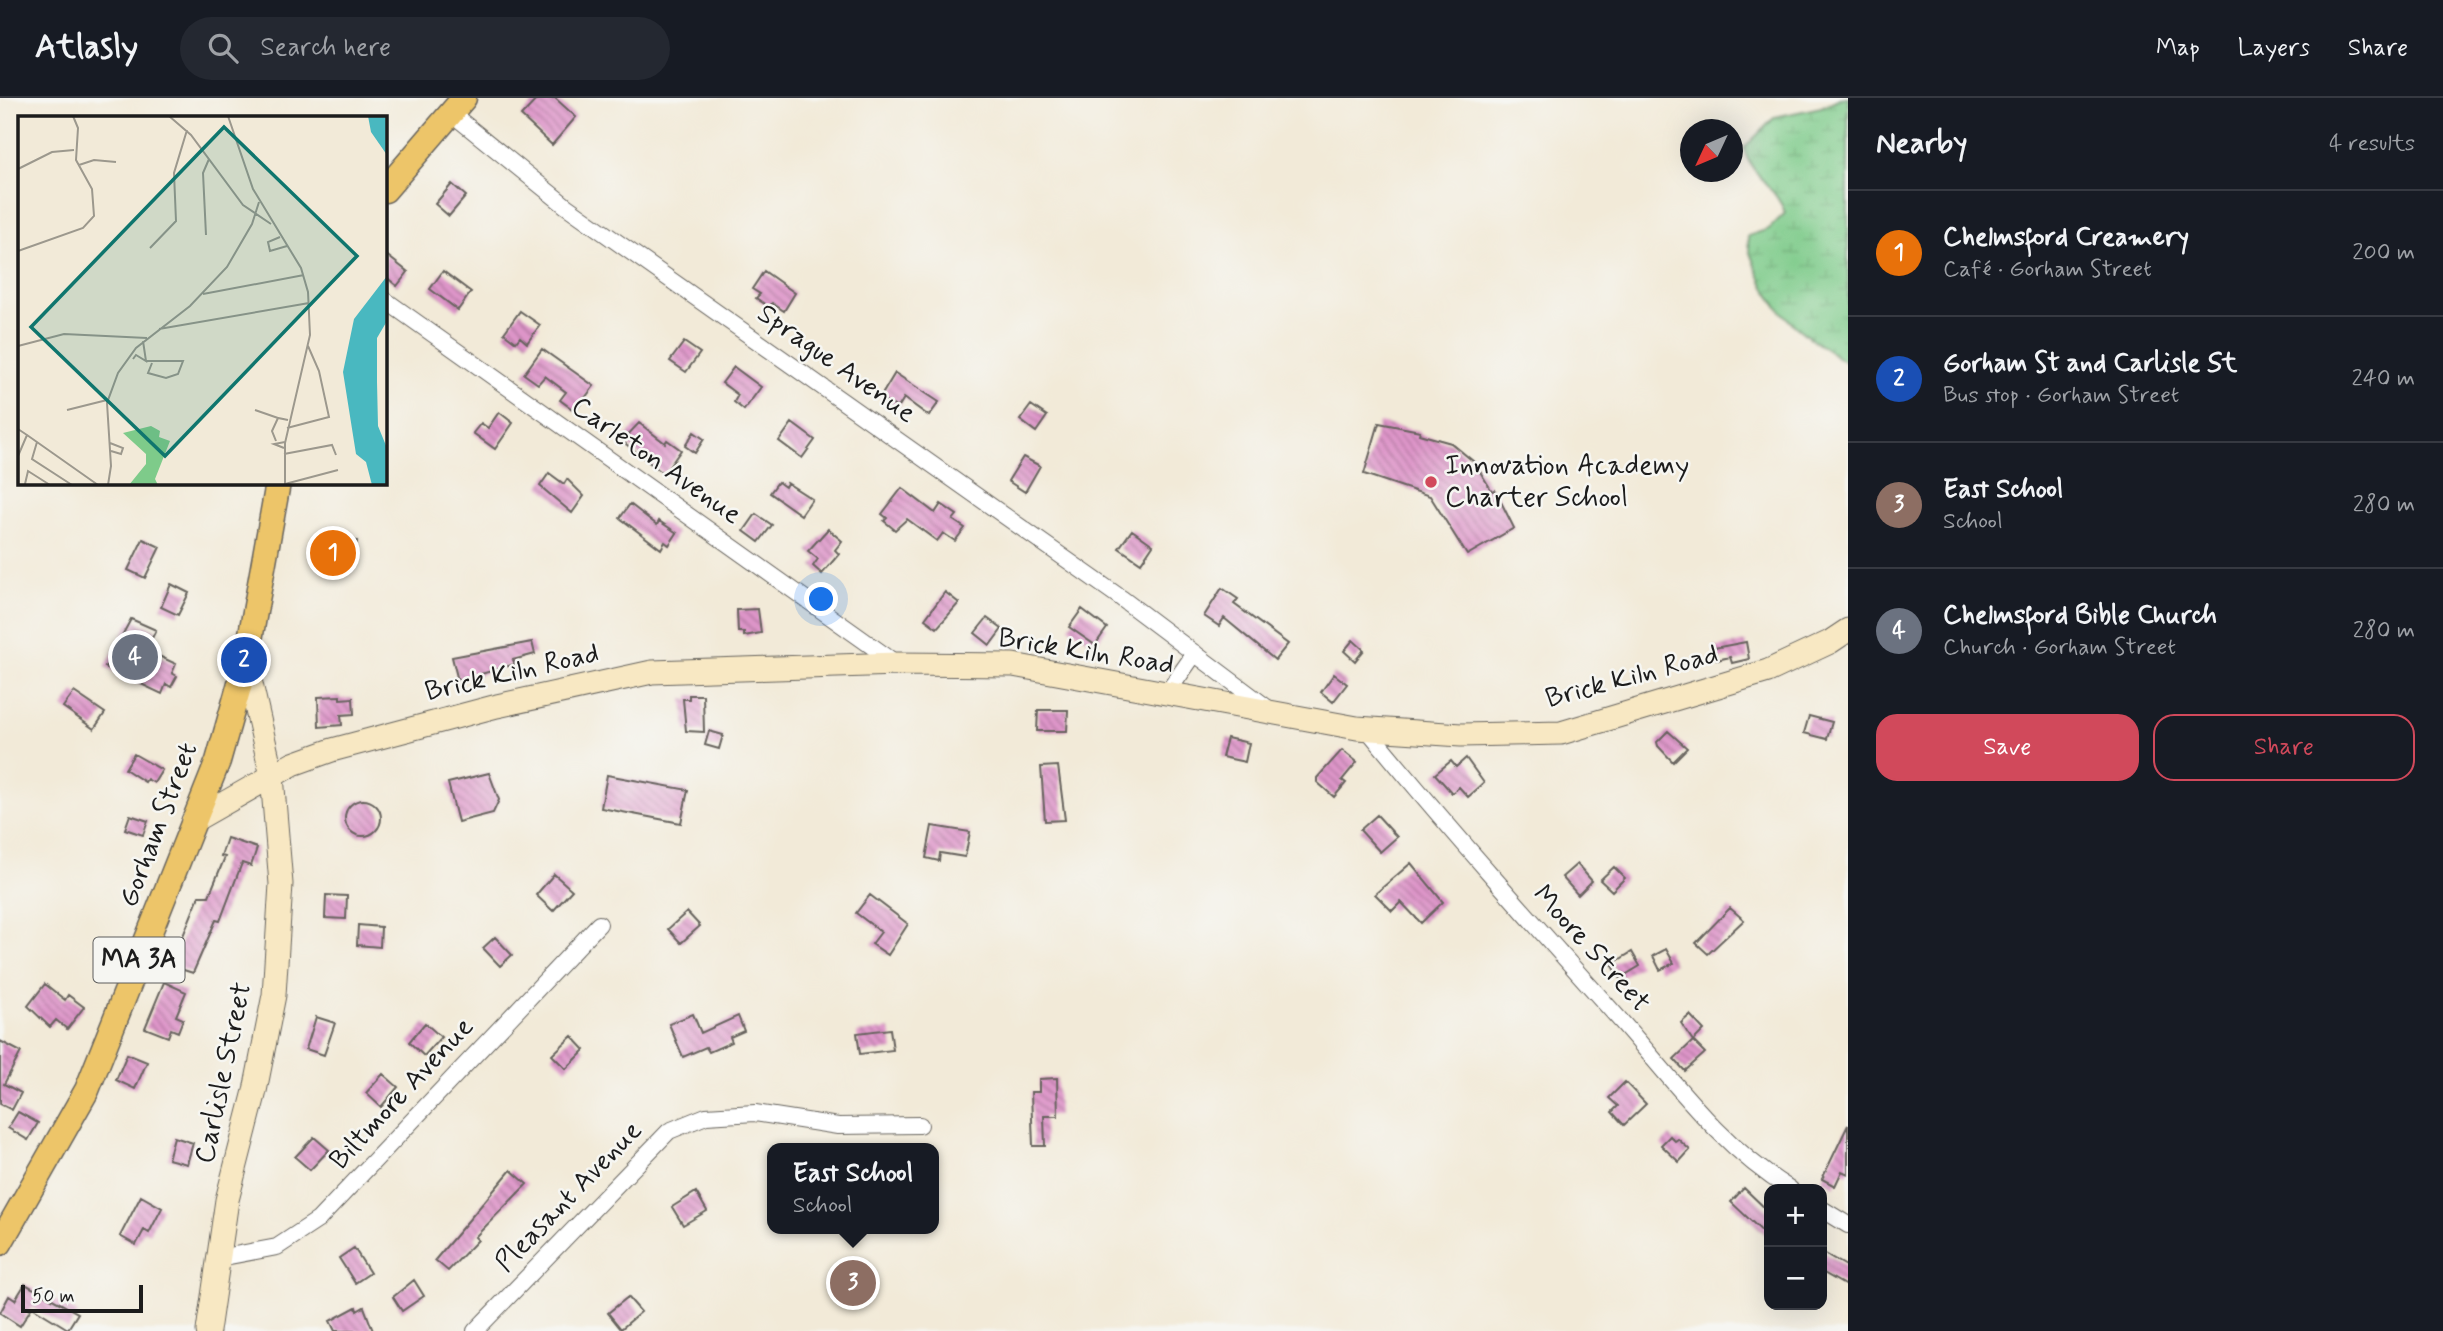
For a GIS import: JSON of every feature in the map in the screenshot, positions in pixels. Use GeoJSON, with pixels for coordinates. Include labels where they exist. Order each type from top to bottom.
{"type":"FeatureCollection","features":[{"type":"Feature","properties":{"kind":"main road"},"geometry":{"type":"LineString","coordinates":[[387,188],[458,105]]}},
{"type":"Feature","properties":{"kind":"main road","name":"Gorham Street"},"geometry":{"type":"LineString","coordinates":[[0,1243],[87,1090],[218,761],[246,662],[278,485]]}},
{"type":"Feature","properties":{"kind":"street","name":"Sprague Avenue"},"geometry":{"type":"LineString","coordinates":[[458,105],[566,206],[1195,653],[1274,714]]}},
{"type":"Feature","properties":{"kind":"street","name":"Carleton Avenue"},"geometry":{"type":"LineString","coordinates":[[387,301],[897,664]]}},
{"type":"Feature","properties":{"kind":"street","name":"Brick Kiln Road"},"geometry":{"type":"LineString","coordinates":[[193,821],[293,764],[362,741],[497,706],[652,672],[897,664],[1013,665],[1367,729],[1461,735],[1561,733],[1768,671],[1830,642],[1848,630]]}},
{"type":"Feature","properties":{"kind":"street"},"geometry":{"type":"LineString","coordinates":[[1167,693],[1195,653]]}},
{"type":"Feature","properties":{"kind":"street","name":"Carlisle Street"},"geometry":{"type":"LineString","coordinates":[[208,1331],[227,1200],[255,1091],[274,995],[281,884],[272,776],[246,662]]}},
{"type":"Feature","properties":{"kind":"street","name":"Moore Street"},"geometry":{"type":"LineString","coordinates":[[1367,729],[1442,821],[1693,1104],[1760,1171],[1782,1184]]}},
{"type":"Feature","properties":{"kind":"street","name":"Biltmore Avenue"},"geometry":{"type":"LineString","coordinates":[[219,1258],[277,1247],[318,1220],[599,924]]}},
{"type":"Feature","properties":{"kind":"street","name":"Pleasant Avenue"},"geometry":{"type":"LineString","coordinates":[[475,1331],[669,1131],[706,1116],[755,1113],[838,1126],[920,1125]]}},
{"type":"Feature","properties":{"kind":"street"},"geometry":{"type":"LineString","coordinates":[[1827,1212],[1848,1225]]}},
{"type":"Feature","properties":{"kind":"green space"},"geometry":{"type":"Polygon","coordinates":[[[1840,98],[1848,98],[1848,364],[1795,326],[1774,303],[1766,289],[1751,255],[1748,236],[1769,229],[1785,213],[1776,196],[1751,166],[1744,148],[1775,117],[1821,107],[1840,98]]]}},
{"type":"Feature","properties":{"kind":"building"},"geometry":{"type":"Polygon","coordinates":[[[538,98],[555,98],[576,117],[552,145],[521,116],[538,98]]]}},
{"type":"Feature","properties":{"kind":"building"},"geometry":{"type":"Polygon","coordinates":[[[452,184],[466,196],[449,216],[435,204],[452,184]]]}},
{"type":"Feature","properties":{"kind":"building"},"geometry":{"type":"Polygon","coordinates":[[[387,256],[408,272],[397,286],[387,278],[387,256]]]}},
{"type":"Feature","properties":{"kind":"building"},"geometry":{"type":"Polygon","coordinates":[[[443,271],[471,292],[458,310],[430,289],[443,271]]]}},
{"type":"Feature","properties":{"kind":"building"},"geometry":{"type":"Polygon","coordinates":[[[764,271],[795,293],[784,311],[772,303],[769,307],[756,298],[760,294],[752,289],[764,271]]]}},
{"type":"Feature","properties":{"kind":"building"},"geometry":{"type":"Polygon","coordinates":[[[520,311],[540,325],[527,343],[520,337],[516,342],[504,333],[520,311]]]}},
{"type":"Feature","properties":{"kind":"building"},"geometry":{"type":"Polygon","coordinates":[[[684,342],[700,353],[686,372],[670,361],[684,342]]]}},
{"type":"Feature","properties":{"kind":"building"},"geometry":{"type":"Polygon","coordinates":[[[542,349],[594,386],[575,411],[560,400],[566,392],[545,376],[538,384],[524,374],[542,349]]]}},
{"type":"Feature","properties":{"kind":"building"},"geometry":{"type":"Polygon","coordinates":[[[734,367],[761,387],[744,410],[734,402],[738,395],[722,383],[734,367]]]}},
{"type":"Feature","properties":{"kind":"building"},"geometry":{"type":"Polygon","coordinates":[[[895,373],[939,402],[929,416],[904,398],[898,408],[880,398],[895,373]]]}},
{"type":"Feature","properties":{"kind":"building"},"geometry":{"type":"Polygon","coordinates":[[[1031,405],[1047,416],[1036,432],[1020,420],[1031,405]]]}},
{"type":"Feature","properties":{"kind":"building"},"geometry":{"type":"Polygon","coordinates":[[[499,412],[513,423],[495,449],[473,433],[481,423],[488,428],[499,412]]]}},
{"type":"Feature","properties":{"kind":"building"},"geometry":{"type":"Polygon","coordinates":[[[639,423],[665,443],[667,440],[681,450],[664,474],[622,441],[639,423]]]}},
{"type":"Feature","properties":{"kind":"building"},"geometry":{"type":"Polygon","coordinates":[[[792,423],[815,440],[802,458],[779,441],[792,423]]]}},
{"type":"Feature","properties":{"kind":"building"},"geometry":{"type":"Polygon","coordinates":[[[1379,423],[1420,431],[1419,434],[1451,443],[1474,462],[1492,491],[1495,490],[1514,528],[1467,555],[1430,496],[1364,474],[1379,423]]]}},
{"type":"Feature","properties":{"kind":"building"},"geometry":{"type":"Polygon","coordinates":[[[694,432],[704,439],[695,453],[685,446],[694,432]]]}},
{"type":"Feature","properties":{"kind":"building"},"geometry":{"type":"Polygon","coordinates":[[[1023,457],[1040,466],[1025,492],[1008,481],[1023,457]]]}},
{"type":"Feature","properties":{"kind":"building"},"geometry":{"type":"Polygon","coordinates":[[[549,473],[564,484],[567,479],[584,496],[572,513],[540,486],[549,473]]]}},
{"type":"Feature","properties":{"kind":"building"},"geometry":{"type":"Polygon","coordinates":[[[778,482],[785,487],[787,483],[812,499],[801,515],[770,493],[778,482]]]}},
{"type":"Feature","properties":{"kind":"building"},"geometry":{"type":"Polygon","coordinates":[[[902,488],[935,513],[941,504],[957,515],[953,520],[965,528],[955,541],[943,533],[937,541],[907,519],[895,530],[884,521],[887,518],[882,514],[902,488]]]}},
{"type":"Feature","properties":{"kind":"building"},"geometry":{"type":"Polygon","coordinates":[[[630,504],[657,525],[659,521],[677,533],[669,545],[665,542],[661,549],[620,518],[630,504]]]}},
{"type":"Feature","properties":{"kind":"building"},"geometry":{"type":"Polygon","coordinates":[[[756,514],[772,525],[759,542],[744,531],[756,514]]]}},
{"type":"Feature","properties":{"kind":"building"},"geometry":{"type":"Polygon","coordinates":[[[828,529],[842,541],[835,550],[839,554],[822,574],[813,566],[818,559],[808,551],[828,529]]]}},
{"type":"Feature","properties":{"kind":"building"},"geometry":{"type":"Polygon","coordinates":[[[1132,530],[1153,545],[1141,563],[1119,548],[1132,530]]]}},
{"type":"Feature","properties":{"kind":"building"},"geometry":{"type":"Polygon","coordinates":[[[327,536],[357,541],[353,564],[324,559],[327,536]]]}},
{"type":"Feature","properties":{"kind":"building"},"geometry":{"type":"Polygon","coordinates":[[[143,539],[160,547],[145,578],[128,570],[143,539]]]}},
{"type":"Feature","properties":{"kind":"building"},"geometry":{"type":"Polygon","coordinates":[[[171,584],[189,593],[178,615],[161,607],[171,584]]]}},
{"type":"Feature","properties":{"kind":"building"},"geometry":{"type":"Polygon","coordinates":[[[1222,588],[1238,599],[1234,604],[1288,644],[1275,660],[1224,618],[1219,626],[1204,616],[1222,588]]]}},
{"type":"Feature","properties":{"kind":"building"},"geometry":{"type":"Polygon","coordinates":[[[945,592],[959,603],[937,628],[925,619],[945,592]]]}},
{"type":"Feature","properties":{"kind":"building"},"geometry":{"type":"Polygon","coordinates":[[[758,609],[761,633],[744,636],[744,632],[738,632],[737,610],[758,609]]]}},
{"type":"Feature","properties":{"kind":"building"},"geometry":{"type":"Polygon","coordinates":[[[1082,609],[1107,628],[1095,645],[1069,627],[1082,609]]]}},
{"type":"Feature","properties":{"kind":"building"},"geometry":{"type":"Polygon","coordinates":[[[987,618],[1002,629],[990,645],[975,633],[987,618]]]}},
{"type":"Feature","properties":{"kind":"building"},"geometry":{"type":"Polygon","coordinates":[[[131,619],[156,630],[146,650],[176,664],[172,673],[177,676],[171,687],[166,684],[162,694],[105,667],[131,619]]]}},
{"type":"Feature","properties":{"kind":"building"},"geometry":{"type":"Polygon","coordinates":[[[1353,640],[1364,650],[1355,661],[1344,651],[1353,640]]]}},
{"type":"Feature","properties":{"kind":"building"},"geometry":{"type":"Polygon","coordinates":[[[532,642],[535,654],[513,660],[515,664],[458,681],[452,657],[532,642]]]}},
{"type":"Feature","properties":{"kind":"building"},"geometry":{"type":"Polygon","coordinates":[[[1746,642],[1749,659],[1732,663],[1730,657],[1717,660],[1714,648],[1746,642]]]}},
{"type":"Feature","properties":{"kind":"building"},"geometry":{"type":"Polygon","coordinates":[[[1334,674],[1347,684],[1333,702],[1321,692],[1334,674]]]}},
{"type":"Feature","properties":{"kind":"building"},"geometry":{"type":"Polygon","coordinates":[[[74,692],[105,713],[94,729],[63,707],[74,692]]]}},
{"type":"Feature","properties":{"kind":"building"},"geometry":{"type":"Polygon","coordinates":[[[689,695],[703,695],[704,732],[686,731],[683,699],[689,699],[689,695]]]}},
{"type":"Feature","properties":{"kind":"building"},"geometry":{"type":"Polygon","coordinates":[[[340,696],[340,699],[353,698],[354,714],[341,715],[342,725],[319,727],[318,697],[340,696]]]}},
{"type":"Feature","properties":{"kind":"building"},"geometry":{"type":"Polygon","coordinates":[[[1038,710],[1068,710],[1067,731],[1037,731],[1038,710]]]}},
{"type":"Feature","properties":{"kind":"building"},"geometry":{"type":"Polygon","coordinates":[[[1809,716],[1832,722],[1827,739],[1804,733],[1809,716]]]}},
{"type":"Feature","properties":{"kind":"building"},"geometry":{"type":"Polygon","coordinates":[[[709,731],[723,735],[719,749],[705,745],[709,731]]]}},
{"type":"Feature","properties":{"kind":"building"},"geometry":{"type":"Polygon","coordinates":[[[1668,731],[1687,748],[1673,762],[1657,742],[1668,731]]]}},
{"type":"Feature","properties":{"kind":"building"},"geometry":{"type":"Polygon","coordinates":[[[1227,738],[1249,743],[1245,762],[1222,757],[1227,738]]]}},
{"type":"Feature","properties":{"kind":"building"},"geometry":{"type":"Polygon","coordinates":[[[1342,750],[1357,762],[1342,780],[1346,783],[1334,797],[1317,782],[1317,778],[1342,750]]]}},
{"type":"Feature","properties":{"kind":"building"},"geometry":{"type":"Polygon","coordinates":[[[134,754],[162,770],[154,783],[147,779],[145,782],[125,769],[134,754]]]}},
{"type":"Feature","properties":{"kind":"building"},"geometry":{"type":"Polygon","coordinates":[[[1466,758],[1484,783],[1468,797],[1459,787],[1452,793],[1435,774],[1451,761],[1456,767],[1466,758]]]}},
{"type":"Feature","properties":{"kind":"building"},"geometry":{"type":"Polygon","coordinates":[[[1058,766],[1065,820],[1045,821],[1041,767],[1058,766]]]}},
{"type":"Feature","properties":{"kind":"building"},"geometry":{"type":"Polygon","coordinates":[[[489,773],[499,800],[493,813],[458,822],[448,783],[489,773]]]}},
{"type":"Feature","properties":{"kind":"building"},"geometry":{"type":"Polygon","coordinates":[[[607,775],[688,790],[681,823],[601,808],[607,775]]]}},
{"type":"Feature","properties":{"kind":"building"},"geometry":{"type":"Polygon","coordinates":[[[363,800],[376,805],[381,818],[376,831],[363,836],[350,831],[345,818],[350,805],[363,800]]]}},
{"type":"Feature","properties":{"kind":"building"},"geometry":{"type":"Polygon","coordinates":[[[130,815],[148,821],[143,835],[125,829],[130,815]]]}},
{"type":"Feature","properties":{"kind":"building"},"geometry":{"type":"Polygon","coordinates":[[[1377,815],[1397,837],[1380,852],[1360,830],[1377,815]]]}},
{"type":"Feature","properties":{"kind":"building"},"geometry":{"type":"Polygon","coordinates":[[[932,826],[970,832],[965,857],[940,853],[939,861],[926,858],[932,826]]]}},
{"type":"Feature","properties":{"kind":"building"},"geometry":{"type":"Polygon","coordinates":[[[227,838],[257,848],[251,866],[242,863],[220,921],[216,920],[193,973],[171,966],[199,896],[209,896],[225,857],[221,856],[227,838]]]}},
{"type":"Feature","properties":{"kind":"building"},"geometry":{"type":"Polygon","coordinates":[[[1411,863],[1443,902],[1421,923],[1401,902],[1392,911],[1375,894],[1411,863]]]}},
{"type":"Feature","properties":{"kind":"building"},"geometry":{"type":"Polygon","coordinates":[[[1577,864],[1592,881],[1578,895],[1562,877],[1577,864]]]}},
{"type":"Feature","properties":{"kind":"building"},"geometry":{"type":"Polygon","coordinates":[[[1614,867],[1625,878],[1612,891],[1600,880],[1614,867]]]}},
{"type":"Feature","properties":{"kind":"building"},"geometry":{"type":"Polygon","coordinates":[[[554,874],[572,890],[553,911],[536,895],[554,874]]]}},
{"type":"Feature","properties":{"kind":"building"},"geometry":{"type":"Polygon","coordinates":[[[326,895],[347,896],[346,919],[325,918],[326,895]]]}},
{"type":"Feature","properties":{"kind":"building"},"geometry":{"type":"Polygon","coordinates":[[[870,895],[908,924],[888,955],[872,944],[881,932],[856,913],[870,895]]]}},
{"type":"Feature","properties":{"kind":"building"},"geometry":{"type":"Polygon","coordinates":[[[1730,908],[1744,920],[1708,954],[1696,943],[1730,908]]]}},
{"type":"Feature","properties":{"kind":"building"},"geometry":{"type":"Polygon","coordinates":[[[687,912],[700,926],[681,943],[668,929],[687,912]]]}},
{"type":"Feature","properties":{"kind":"building"},"geometry":{"type":"Polygon","coordinates":[[[358,925],[381,927],[380,947],[357,945],[358,925]]]}},
{"type":"Feature","properties":{"kind":"building"},"geometry":{"type":"Polygon","coordinates":[[[495,937],[512,955],[500,966],[483,948],[495,937]]]}},
{"type":"Feature","properties":{"kind":"building"},"geometry":{"type":"Polygon","coordinates":[[[1666,949],[1674,963],[1660,970],[1653,956],[1666,949]]]}},
{"type":"Feature","properties":{"kind":"building"},"geometry":{"type":"Polygon","coordinates":[[[1632,952],[1640,966],[1620,978],[1612,964],[1632,952]]]}},
{"type":"Feature","properties":{"kind":"building"},"geometry":{"type":"Polygon","coordinates":[[[164,982],[186,992],[176,1016],[183,1019],[178,1032],[171,1029],[168,1037],[145,1028],[164,982]]]}},
{"type":"Feature","properties":{"kind":"building"},"geometry":{"type":"Polygon","coordinates":[[[45,984],[65,1000],[68,995],[84,1007],[67,1029],[56,1020],[50,1027],[28,1006],[45,984]]]}},
{"type":"Feature","properties":{"kind":"building"},"geometry":{"type":"Polygon","coordinates":[[[693,1014],[701,1033],[738,1016],[744,1031],[730,1037],[732,1042],[709,1052],[706,1047],[683,1057],[669,1024],[693,1014]]]}},
{"type":"Feature","properties":{"kind":"building"},"geometry":{"type":"Polygon","coordinates":[[[1690,1015],[1704,1030],[1693,1041],[1681,1023],[1690,1015]]]}},
{"type":"Feature","properties":{"kind":"building"},"geometry":{"type":"Polygon","coordinates":[[[316,1017],[335,1023],[324,1055],[306,1049],[316,1017]]]}},
{"type":"Feature","properties":{"kind":"building"},"geometry":{"type":"Polygon","coordinates":[[[425,1023],[441,1037],[424,1056],[409,1042],[425,1023]]]}},
{"type":"Feature","properties":{"kind":"building"},"geometry":{"type":"Polygon","coordinates":[[[890,1029],[893,1050],[860,1054],[857,1033],[890,1029]]]}},
{"type":"Feature","properties":{"kind":"building"},"geometry":{"type":"Polygon","coordinates":[[[572,1036],[585,1050],[566,1069],[552,1055],[572,1036]]]}},
{"type":"Feature","properties":{"kind":"building"},"geometry":{"type":"Polygon","coordinates":[[[0,1041],[21,1052],[4,1084],[21,1093],[12,1110],[0,1104],[0,1041]]]}},
{"type":"Feature","properties":{"kind":"building"},"geometry":{"type":"Polygon","coordinates":[[[1693,1041],[1705,1053],[1685,1071],[1674,1059],[1693,1041]]]}},
{"type":"Feature","properties":{"kind":"building"},"geometry":{"type":"Polygon","coordinates":[[[127,1054],[147,1062],[135,1089],[116,1080],[127,1054]]]}},
{"type":"Feature","properties":{"kind":"building"},"geometry":{"type":"Polygon","coordinates":[[[383,1074],[398,1087],[381,1107],[366,1093],[383,1074]]]}},
{"type":"Feature","properties":{"kind":"building"},"geometry":{"type":"Polygon","coordinates":[[[1057,1078],[1058,1116],[1044,1116],[1045,1146],[1033,1146],[1031,1092],[1039,1092],[1039,1079],[1057,1078]]]}},
{"type":"Feature","properties":{"kind":"building"},"geometry":{"type":"Polygon","coordinates":[[[1625,1082],[1646,1104],[1624,1125],[1612,1112],[1618,1106],[1609,1098],[1625,1082]]]}},
{"type":"Feature","properties":{"kind":"building"},"geometry":{"type":"Polygon","coordinates":[[[18,1112],[38,1123],[28,1140],[8,1128],[18,1112]]]}},
{"type":"Feature","properties":{"kind":"building"},"geometry":{"type":"Polygon","coordinates":[[[1848,1125],[1848,1174],[1842,1171],[1835,1186],[1822,1179],[1848,1125]]]}},
{"type":"Feature","properties":{"kind":"building"},"geometry":{"type":"Polygon","coordinates":[[[1670,1136],[1675,1141],[1678,1139],[1690,1150],[1679,1162],[1661,1145],[1670,1136]]]}},
{"type":"Feature","properties":{"kind":"building"},"geometry":{"type":"Polygon","coordinates":[[[174,1137],[193,1143],[187,1164],[168,1159],[174,1137]]]}},
{"type":"Feature","properties":{"kind":"building"},"geometry":{"type":"Polygon","coordinates":[[[314,1137],[329,1150],[310,1170],[295,1157],[314,1137]]]}},
{"type":"Feature","properties":{"kind":"building"},"geometry":{"type":"Polygon","coordinates":[[[511,1170],[527,1184],[475,1237],[478,1240],[448,1271],[435,1260],[511,1170]]]}},
{"type":"Feature","properties":{"kind":"building"},"geometry":{"type":"Polygon","coordinates":[[[1744,1188],[1764,1207],[1764,1233],[1731,1202],[1744,1188]]]}},
{"type":"Feature","properties":{"kind":"building"},"geometry":{"type":"Polygon","coordinates":[[[696,1192],[707,1211],[683,1225],[672,1207],[696,1192]]]}},
{"type":"Feature","properties":{"kind":"building"},"geometry":{"type":"Polygon","coordinates":[[[141,1196],[162,1208],[149,1233],[144,1230],[136,1245],[120,1236],[141,1196]]]}},
{"type":"Feature","properties":{"kind":"building"},"geometry":{"type":"Polygon","coordinates":[[[354,1248],[370,1273],[355,1283],[339,1258],[354,1248]]]}},
{"type":"Feature","properties":{"kind":"building"},"geometry":{"type":"Polygon","coordinates":[[[1827,1255],[1848,1267],[1848,1287],[1827,1275],[1827,1255]]]}},
{"type":"Feature","properties":{"kind":"building"},"geometry":{"type":"Polygon","coordinates":[[[414,1280],[424,1296],[402,1311],[393,1297],[414,1280]]]}},
{"type":"Feature","properties":{"kind":"building"},"geometry":{"type":"Polygon","coordinates":[[[25,1284],[78,1313],[68,1329],[32,1307],[20,1326],[0,1313],[9,1296],[15,1300],[25,1284]]]}},
{"type":"Feature","properties":{"kind":"building"},"geometry":{"type":"Polygon","coordinates":[[[628,1297],[641,1312],[621,1329],[608,1313],[628,1297]]]}},
{"type":"Feature","properties":{"kind":"building"},"geometry":{"type":"Polygon","coordinates":[[[356,1307],[357,1311],[364,1307],[373,1331],[335,1331],[330,1321],[356,1307]]]}},
{"type":"Feature","properties":{"kind":"place","name":"Innovation Academy Charter School"},"geometry":{"type":"Point","coordinates":[1431,482]}},
{"type":"Feature","properties":{"kind":"place","name":"Chelmsford Creamery"},"geometry":{"type":"Point","coordinates":[333,553]}},
{"type":"Feature","properties":{"kind":"place","name":"Chelmsford Bible Church"},"geometry":{"type":"Point","coordinates":[135,657]}},
{"type":"Feature","properties":{"kind":"place","name":"Gorham St and Carlisle St"},"geometry":{"type":"Point","coordinates":[244,660]}},
{"type":"Feature","properties":{"kind":"place","name":"East School"},"geometry":{"type":"Point","coordinates":[853,1283]}}]}
